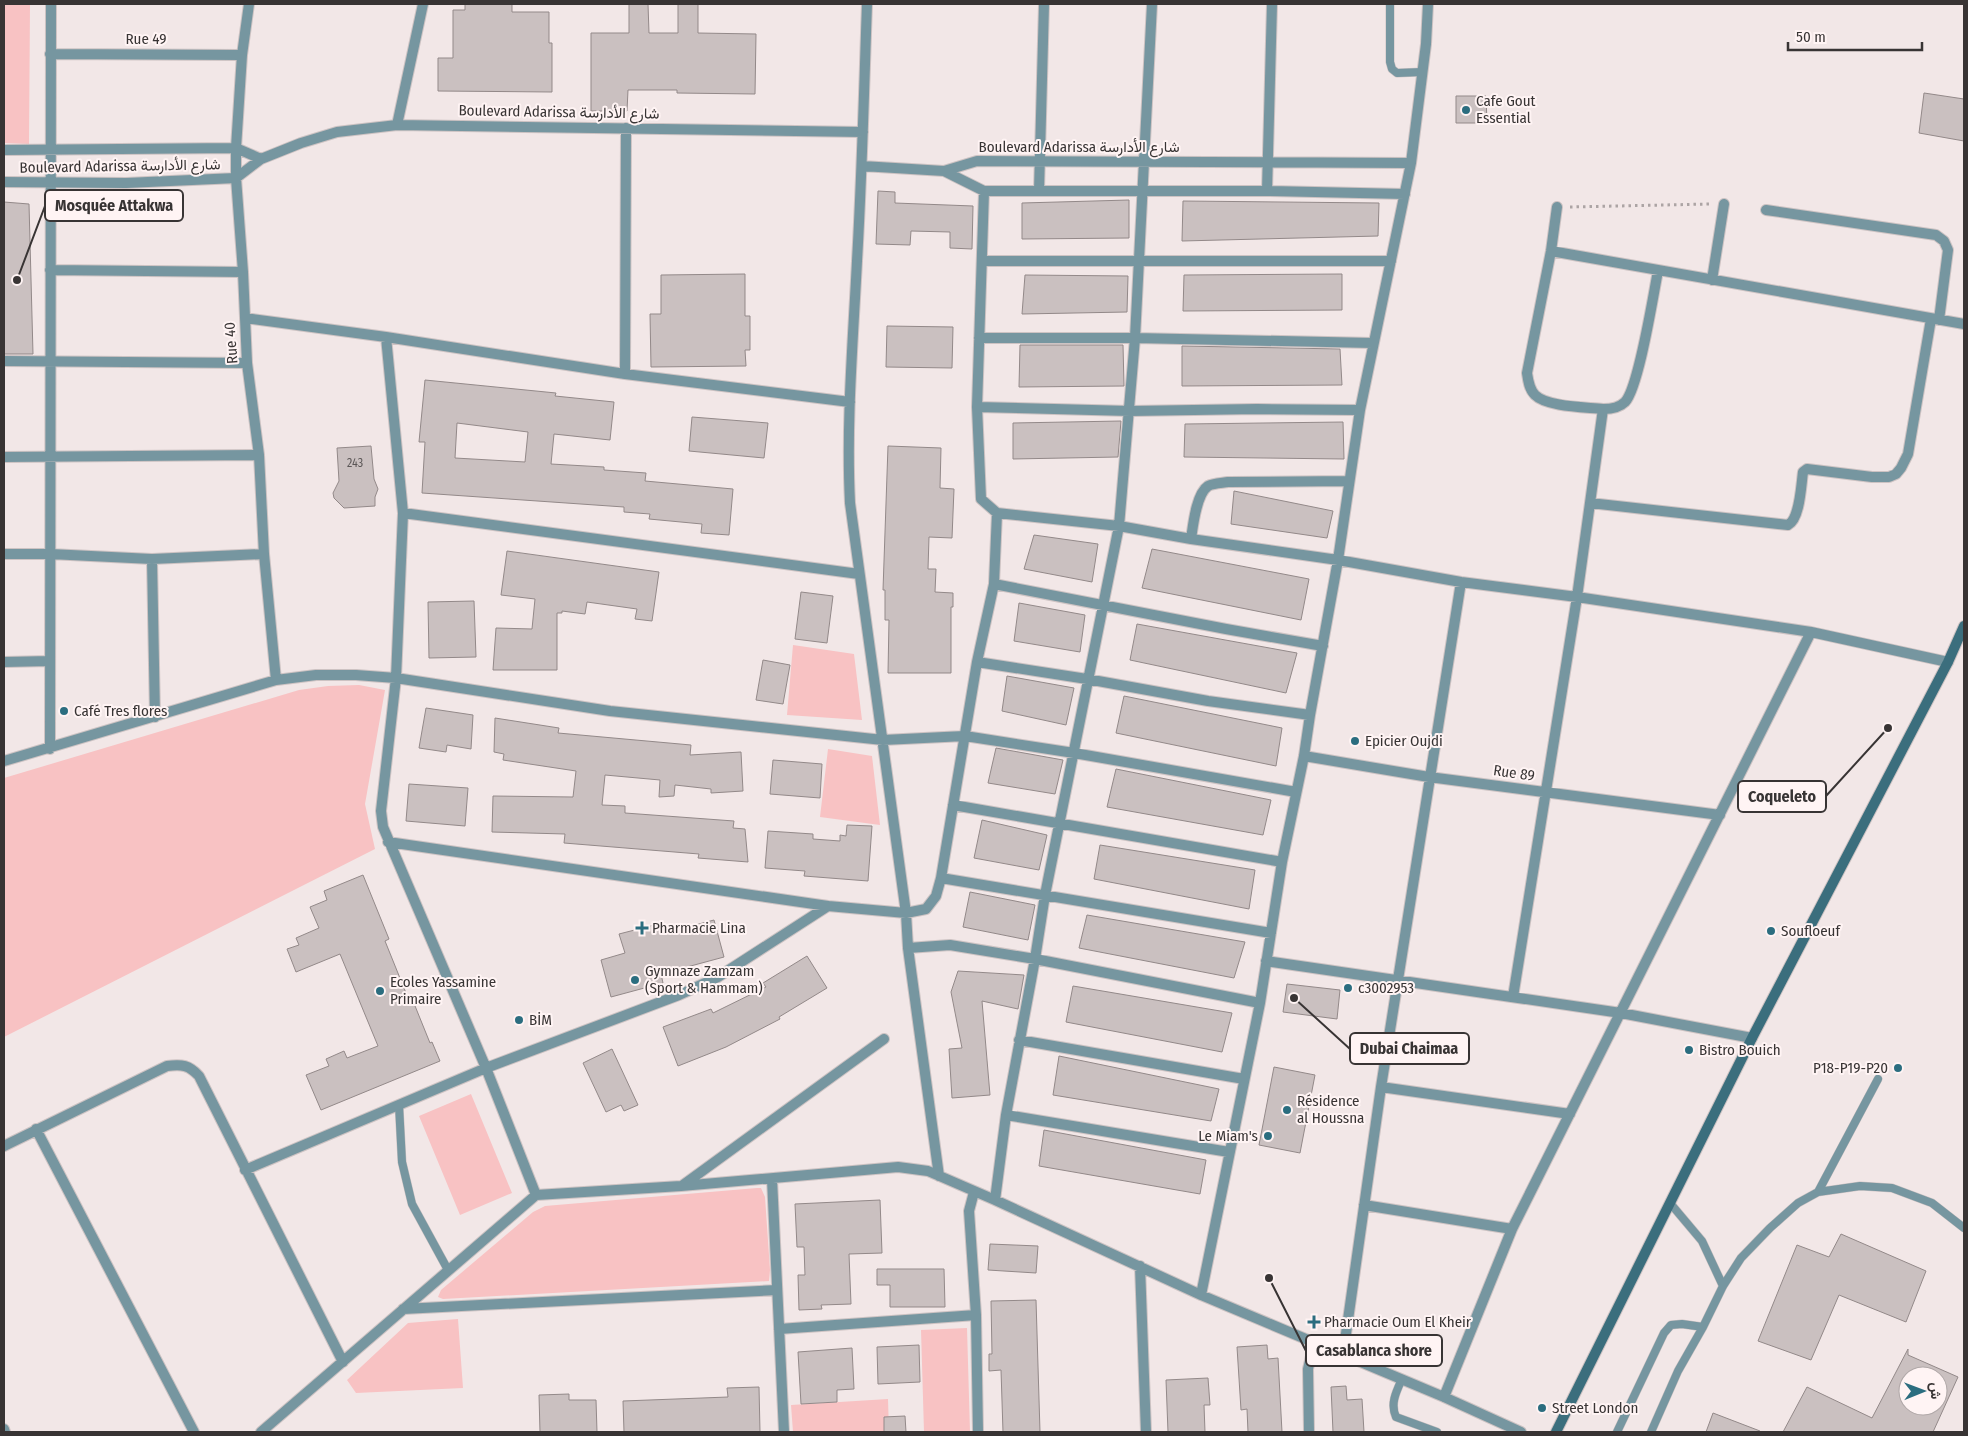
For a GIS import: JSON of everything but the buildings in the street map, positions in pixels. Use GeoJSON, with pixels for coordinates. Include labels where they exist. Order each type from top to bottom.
{"type":"FeatureCollection","features":[{"type":"Feature","properties":{"kind":"street"},"geometry":{"type":"LineString","coordinates":[[50,748],[51,4]]}},
{"type":"Feature","properties":{"kind":"street","name":"Rue 40"},"geometry":{"type":"LineString","coordinates":[[249,4],[242,55],[236,178],[248,363],[259,455],[264,554],[276,680]]}},
{"type":"Feature","properties":{"kind":"street"},"geometry":{"type":"LineString","coordinates":[[397,125],[423,4]]}},
{"type":"Feature","properties":{"kind":"street"},"geometry":{"type":"LineString","coordinates":[[867,4],[862,166],[850,402],[848,464],[850,503],[906,913],[908,948],[939,1176]]}},
{"type":"Feature","properties":{"kind":"street"},"geometry":{"type":"LineString","coordinates":[[1039,191],[1044,4]]}},
{"type":"Feature","properties":{"kind":"street"},"geometry":{"type":"LineString","coordinates":[[995,1200],[1006,1115],[1045,895],[1087,679],[1120,526],[1135,338],[1152,4]]}},
{"type":"Feature","properties":{"kind":"street"},"geometry":{"type":"LineString","coordinates":[[1267,191],[1272,4]]}},
{"type":"Feature","properties":{"kind":"street"},"geometry":{"type":"LineString","coordinates":[[1201,1295],[1260,1003],[1282,862],[1304,756],[1338,560],[1348,480],[1360,410],[1411,163],[1426,44],[1428,4]]}},
{"type":"Feature","properties":{"kind":"street","name":"Rue 49"},"geometry":{"type":"LineString","coordinates":[[50,54],[242,55]]}},
{"type":"Feature","properties":{"kind":"street","name":"Boulevard Adarissa شارع الأدارسة"},"geometry":{"type":"LineString","coordinates":[[4,182],[126,183],[236,178],[260,159],[301,143],[337,132],[397,125],[863,132]]}},
{"type":"Feature","properties":{"kind":"street"},"geometry":{"type":"LineString","coordinates":[[625,374],[626,128]]}},
{"type":"Feature","properties":{"kind":"street","name":"Boulevard Adarissa شارع الأدارسة"},"geometry":{"type":"LineString","coordinates":[[4,150],[236,148],[260,159]]}},
{"type":"Feature","properties":{"kind":"street","name":"Boulevard Adarissa شارع الأدارسة"},"geometry":{"type":"LineString","coordinates":[[944,171],[978,161],[1411,163]]}},
{"type":"Feature","properties":{"kind":"street"},"geometry":{"type":"LineString","coordinates":[[862,166],[944,171],[984,191],[1267,191],[1405,194]]}},
{"type":"Feature","properties":{"kind":"street"},"geometry":{"type":"LineString","coordinates":[[984,191],[977,407],[981,499],[997,513],[1120,526],[1191,539],[1338,560],[1461,582],[1577,597],[1811,632],[1948,662]]}},
{"type":"Feature","properties":{"kind":"street"},"geometry":{"type":"LineString","coordinates":[[1712,280],[1724,204]]}},
{"type":"Feature","properties":{"kind":"street"},"geometry":{"type":"LineString","coordinates":[[1557,207],[1551,251],[1528,363],[1528,382],[1533,394],[1544,402],[1604,409],[1613,409],[1622,405],[1630,394],[1638,369],[1658,271]]}},
{"type":"Feature","properties":{"kind":"street"},"geometry":{"type":"LineString","coordinates":[[1590,503],[1788,525],[1793,523],[1796,516],[1803,472],[1807,469],[1872,477],[1889,477],[1896,474],[1908,454],[1948,250],[1944,241],[1936,235],[1766,210]]}},
{"type":"Feature","properties":{"kind":"street"},"geometry":{"type":"LineString","coordinates":[[1551,251],[1964,324]]}},
{"type":"Feature","properties":{"kind":"street"},"geometry":{"type":"LineString","coordinates":[[982,261],[1391,261]]}},
{"type":"Feature","properties":{"kind":"street"},"geometry":{"type":"LineString","coordinates":[[50,270],[243,272]]}},
{"type":"Feature","properties":{"kind":"street"},"geometry":{"type":"LineString","coordinates":[[245,318],[386,336],[625,374],[850,402]]}},
{"type":"Feature","properties":{"kind":"street"},"geometry":{"type":"LineString","coordinates":[[386,336],[403,513],[396,678],[381,811],[388,842],[486,1068],[536,1195]]}},
{"type":"Feature","properties":{"kind":"street"},"geometry":{"type":"LineString","coordinates":[[979,338],[1135,338],[1373,343]]}},
{"type":"Feature","properties":{"kind":"street"},"geometry":{"type":"LineString","coordinates":[[4,361],[50,363],[248,363]]}},
{"type":"Feature","properties":{"kind":"street"},"geometry":{"type":"LineString","coordinates":[[977,407],[1130,410],[1360,410]]}},
{"type":"Feature","properties":{"kind":"street"},"geometry":{"type":"LineString","coordinates":[[1513,997],[1577,597],[1604,409]]}},
{"type":"Feature","properties":{"kind":"street"},"geometry":{"type":"LineString","coordinates":[[4,457],[259,455]]}},
{"type":"Feature","properties":{"kind":"street"},"geometry":{"type":"LineString","coordinates":[[1191,539],[1199,500],[1204,490],[1212,484],[1228,482],[1348,480]]}},
{"type":"Feature","properties":{"kind":"street"},"geometry":{"type":"LineString","coordinates":[[403,513],[859,574]]}},
{"type":"Feature","properties":{"kind":"street"},"geometry":{"type":"LineString","coordinates":[[388,842],[828,906],[906,913],[926,909],[936,896],[941,878],[977,662],[994,584],[997,513]]}},
{"type":"Feature","properties":{"kind":"street"},"geometry":{"type":"LineString","coordinates":[[4,554],[50,554],[152,559],[264,554]]}},
{"type":"Feature","properties":{"kind":"street"},"geometry":{"type":"LineString","coordinates":[[152,559],[155,717]]}},
{"type":"Feature","properties":{"kind":"street"},"geometry":{"type":"LineString","coordinates":[[1343,1354],[1398,981],[1461,582]]}},
{"type":"Feature","properties":{"kind":"street"},"geometry":{"type":"LineString","coordinates":[[994,584],[1323,646]]}},
{"type":"Feature","properties":{"kind":"street"},"geometry":{"type":"LineString","coordinates":[[1556,1432],[1752,1038],[1948,662],[1964,626]]}},
{"type":"Feature","properties":{"kind":"street"},"geometry":{"type":"LineString","coordinates":[[1444,1397],[1512,1229],[1811,632]]}},
{"type":"Feature","properties":{"kind":"street"},"geometry":{"type":"LineString","coordinates":[[4,662],[50,661]]}},
{"type":"Feature","properties":{"kind":"street"},"geometry":{"type":"LineString","coordinates":[[977,662],[1087,679],[1208,701],[1310,715]]}},
{"type":"Feature","properties":{"kind":"street"},"geometry":{"type":"LineString","coordinates":[[4,761],[276,680],[316,675],[396,678],[610,711],[882,740],[965,736],[1074,752],[1296,792]]}},
{"type":"Feature","properties":{"kind":"street","name":"Rue 89"},"geometry":{"type":"LineString","coordinates":[[1304,756],[1430,777],[1720,815]]}},
{"type":"Feature","properties":{"kind":"street"},"geometry":{"type":"LineString","coordinates":[[953,805],[1282,862]]}},
{"type":"Feature","properties":{"kind":"street"},"geometry":{"type":"LineString","coordinates":[[941,878],[1271,933]]}},
{"type":"Feature","properties":{"kind":"street"},"geometry":{"type":"LineString","coordinates":[[245,1170],[486,1068],[718,978],[828,906]]}},
{"type":"Feature","properties":{"kind":"street"},"geometry":{"type":"LineString","coordinates":[[908,948],[950,945],[1035,959],[1260,1003]]}},
{"type":"Feature","properties":{"kind":"street"},"geometry":{"type":"LineString","coordinates":[[1266,961],[1620,1013],[1752,1038]]}},
{"type":"Feature","properties":{"kind":"street"},"geometry":{"type":"LineString","coordinates":[[681,1186],[884,1039]]}},
{"type":"Feature","properties":{"kind":"street"},"geometry":{"type":"LineString","coordinates":[[1019,1040],[1244,1079]]}},
{"type":"Feature","properties":{"kind":"street"},"geometry":{"type":"LineString","coordinates":[[4,1146],[148,1074],[168,1066],[185,1065],[193,1069],[199,1076],[343,1362]]}},
{"type":"Feature","properties":{"kind":"street"},"geometry":{"type":"LineString","coordinates":[[1382,1087],[1570,1114]]}},
{"type":"Feature","properties":{"kind":"street"},"geometry":{"type":"LineString","coordinates":[[1006,1115],[1230,1152]]}},
{"type":"Feature","properties":{"kind":"street"},"geometry":{"type":"LineString","coordinates":[[36,1129],[194,1432]]}},
{"type":"Feature","properties":{"kind":"street"},"geometry":{"type":"LineString","coordinates":[[261,1432],[536,1195],[772,1179],[891,1167],[928,1171],[1201,1295],[1444,1397],[1515,1431]]}},
{"type":"Feature","properties":{"kind":"street"},"geometry":{"type":"LineString","coordinates":[[772,1179],[784,1432]]}},
{"type":"Feature","properties":{"kind":"street"},"geometry":{"type":"LineString","coordinates":[[974,1192],[969,1211],[976,1315],[978,1432]]}},
{"type":"Feature","properties":{"kind":"street"},"geometry":{"type":"LineString","coordinates":[[1364,1204],[1512,1229]]}},
{"type":"Feature","properties":{"kind":"street"},"geometry":{"type":"LineString","coordinates":[[1140,1266],[1146,1432]]}},
{"type":"Feature","properties":{"kind":"street"},"geometry":{"type":"LineString","coordinates":[[403,1308],[777,1290]]}},
{"type":"Feature","properties":{"kind":"street"},"geometry":{"type":"LineString","coordinates":[[779,1329],[976,1315]]}},
{"type":"Feature","properties":{"kind":"street"},"geometry":{"type":"LineString","coordinates":[[1309,1432],[1308,1368],[1314,1343]]}},
{"type":"Feature","properties":{"kind":"lane"},"geometry":{"type":"LineString","coordinates":[[1390,4],[1390,62],[1392,69],[1397,73],[1422,72]]}},
{"type":"Feature","properties":{"kind":"lane"},"geometry":{"type":"LineString","coordinates":[[1818,1192],[1878,1080]]}},
{"type":"Feature","properties":{"kind":"lane"},"geometry":{"type":"LineString","coordinates":[[399,1105],[402,1162],[412,1204],[448,1270]]}},
{"type":"Feature","properties":{"kind":"lane"},"geometry":{"type":"LineString","coordinates":[[1651,1432],[1678,1371],[1704,1327],[1723,1286],[1741,1258],[1798,1203],[1818,1192],[1860,1186],[1892,1188],[1932,1202],[1964,1228]]}},
{"type":"Feature","properties":{"kind":"lane"},"geometry":{"type":"LineString","coordinates":[[1670,1203],[1702,1241],[1723,1286]]}},
{"type":"Feature","properties":{"kind":"lane"},"geometry":{"type":"LineString","coordinates":[[1617,1432],[1664,1333],[1671,1325],[1682,1324],[1704,1327]]}},
{"type":"Feature","properties":{"kind":"lane"},"geometry":{"type":"LineString","coordinates":[[1402,1379],[1394,1397],[1393,1411],[1396,1418],[1437,1432]]}},
{"type":"Feature","properties":{"kind":"path"},"geometry":{"type":"LineString","coordinates":[[1557,207],[1724,204]]}},
{"type":"Feature","properties":{"kind":"shaded area"},"geometry":{"type":"Polygon","coordinates":[[[4,4],[30,4],[29,144],[4,143],[4,4]]]}},
{"type":"Feature","properties":{"kind":"shaded area"},"geometry":{"type":"Polygon","coordinates":[[[793,645],[854,654],[862,720],[787,715],[793,645]]]}},
{"type":"Feature","properties":{"kind":"shaded area"},"geometry":{"type":"Polygon","coordinates":[[[359,685],[385,690],[365,804],[375,849],[4,1037],[4,778],[299,690],[328,686],[359,685]]]}},
{"type":"Feature","properties":{"kind":"shaded area"},"geometry":{"type":"Polygon","coordinates":[[[828,749],[872,756],[880,825],[820,817],[828,749]]]}},
{"type":"Feature","properties":{"kind":"shaded area"},"geometry":{"type":"Polygon","coordinates":[[[471,1094],[512,1193],[460,1215],[419,1116],[471,1094]]]}},
{"type":"Feature","properties":{"kind":"shaded area"},"geometry":{"type":"Polygon","coordinates":[[[761,1188],[765,1197],[770,1270],[769,1281],[443,1299],[438,1297],[441,1290],[533,1212],[545,1206],[761,1188]]]}},
{"type":"Feature","properties":{"kind":"shaded area"},"geometry":{"type":"Polygon","coordinates":[[[458,1319],[463,1388],[356,1393],[347,1380],[408,1323],[458,1319]]]}},
{"type":"Feature","properties":{"kind":"shaded area"},"geometry":{"type":"Polygon","coordinates":[[[967,1328],[970,1432],[924,1432],[921,1330],[967,1328]]]}},
{"type":"Feature","properties":{"kind":"shaded area"},"geometry":{"type":"Polygon","coordinates":[[[888,1399],[889,1432],[793,1432],[791,1405],[888,1399]]]}},
{"type":"Feature","properties":{"kind":"place","name":"Cafe Gout Essential"},"geometry":{"type":"Point","coordinates":[1466,110]}},
{"type":"Feature","properties":{"kind":"place","name":"Mosquée Attakwa"},"geometry":{"type":"Point","coordinates":[17,280]}},
{"type":"Feature","properties":{"kind":"place","name":"Café Tres flores"},"geometry":{"type":"Point","coordinates":[64,711]}},
{"type":"Feature","properties":{"kind":"place","name":"Coqueleto"},"geometry":{"type":"Point","coordinates":[1888,728]}},
{"type":"Feature","properties":{"kind":"place","name":"Epicier Oujdi"},"geometry":{"type":"Point","coordinates":[1355,741]}},
{"type":"Feature","properties":{"kind":"place","name":"Pharmacie Lina"},"geometry":{"type":"Point","coordinates":[642,928]}},
{"type":"Feature","properties":{"kind":"place","name":"Soufloeuf"},"geometry":{"type":"Point","coordinates":[1771,931]}},
{"type":"Feature","properties":{"kind":"place","name":"Gymnaze Zamzam (Sport & Hammam)"},"geometry":{"type":"Point","coordinates":[635,980]}},
{"type":"Feature","properties":{"kind":"place","name":"c3002953"},"geometry":{"type":"Point","coordinates":[1348,988]}},
{"type":"Feature","properties":{"kind":"place","name":"Ecoles Yassamine Primaire"},"geometry":{"type":"Point","coordinates":[380,991]}},
{"type":"Feature","properties":{"kind":"place","name":"Dubai Chaimaa"},"geometry":{"type":"Point","coordinates":[1294,998]}},
{"type":"Feature","properties":{"kind":"place","name":"BİM"},"geometry":{"type":"Point","coordinates":[519,1020]}},
{"type":"Feature","properties":{"kind":"place","name":"Bistro Bouich"},"geometry":{"type":"Point","coordinates":[1689,1050]}},
{"type":"Feature","properties":{"kind":"place","name":"P18-P19-P20"},"geometry":{"type":"Point","coordinates":[1898,1068]}},
{"type":"Feature","properties":{"kind":"place","name":"Résidence al Houssna"},"geometry":{"type":"Point","coordinates":[1287,1110]}},
{"type":"Feature","properties":{"kind":"place","name":"Le Miam's"},"geometry":{"type":"Point","coordinates":[1268,1136]}},
{"type":"Feature","properties":{"kind":"place","name":"Casablanca shore"},"geometry":{"type":"Point","coordinates":[1269,1278]}},
{"type":"Feature","properties":{"kind":"place","name":"Pharmacie Oum El Kheir"},"geometry":{"type":"Point","coordinates":[1314,1322]}},
{"type":"Feature","properties":{"kind":"place","name":"Street London"},"geometry":{"type":"Point","coordinates":[1542,1408]}}]}
